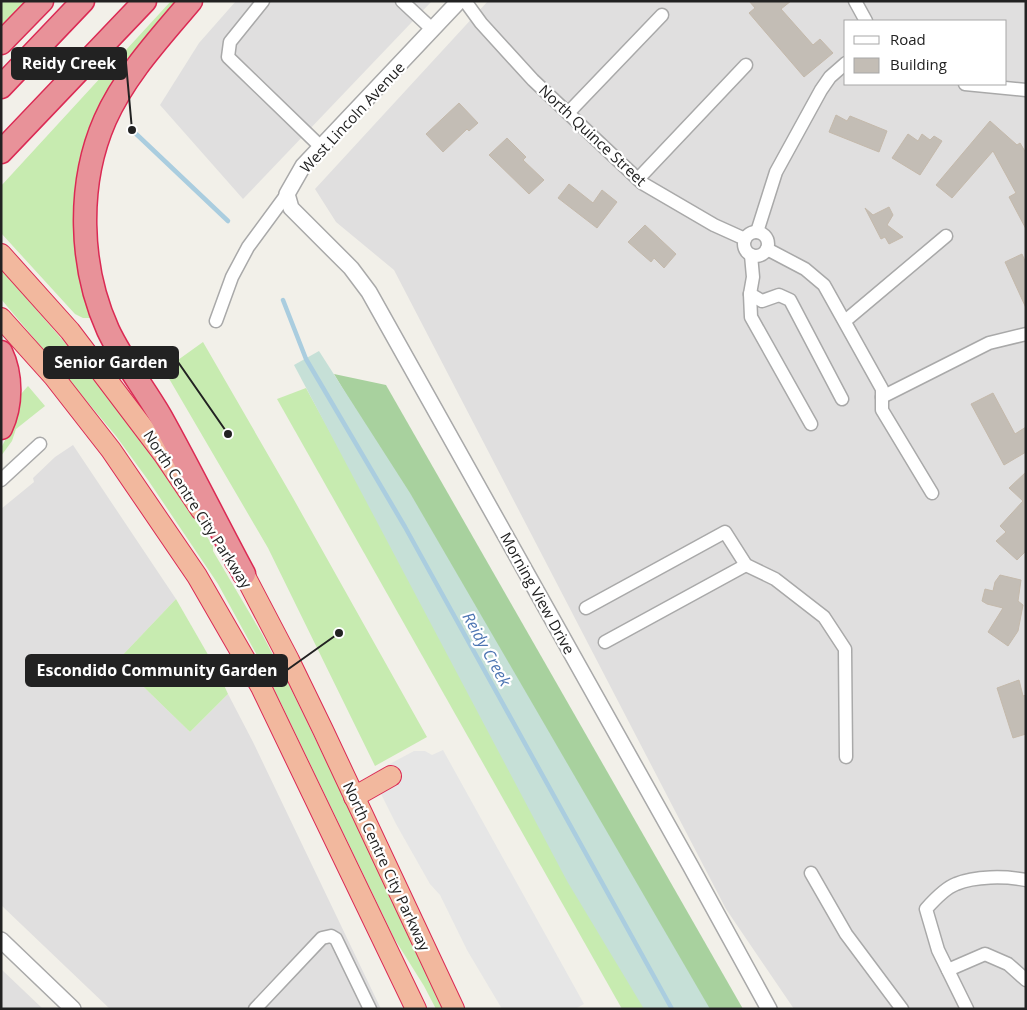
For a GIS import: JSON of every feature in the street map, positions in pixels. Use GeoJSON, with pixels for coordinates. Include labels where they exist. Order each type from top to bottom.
{"type":"FeatureCollection","features":[{"type":"Feature","properties":{"kind":"highway"},"geometry":{"type":"LineString","coordinates":[[1,43],[42,1]]}},
{"type":"Feature","properties":{"kind":"highway"},"geometry":{"type":"LineString","coordinates":[[1,87],[83,1]]}},
{"type":"Feature","properties":{"kind":"highway"},"geometry":{"type":"LineString","coordinates":[[1,152],[145,1]]}},
{"type":"Feature","properties":{"kind":"highway"},"geometry":{"type":"LineString","coordinates":[[191,1],[138,65],[105,120],[90,165],[85,218],[87,242],[92,281],[100,310],[109,332],[160,416],[244,574]]}},
{"type":"Feature","properties":{"kind":"highway","name":"North Centre City Parkway"},"geometry":{"type":"LineString","coordinates":[[1,254],[70,331],[129,407],[164,455],[244,574],[289,660],[454,1009]]}},
{"type":"Feature","properties":{"kind":"highway"},"geometry":{"type":"LineString","coordinates":[[1,318],[54,377],[111,450],[196,576],[261,687],[416,1009]]}},
{"type":"Feature","properties":{"kind":"highway"},"geometry":{"type":"LineString","coordinates":[[1,352],[9,375],[5,417],[1,428]]}},
{"type":"Feature","properties":{"kind":"highway"},"geometry":{"type":"LineString","coordinates":[[354,797],[391,776]]}},
{"type":"Feature","properties":{"kind":"street"},"geometry":{"type":"LineString","coordinates":[[264,1],[230,42],[228,57],[321,147]]}},
{"type":"Feature","properties":{"kind":"street"},"geometry":{"type":"LineString","coordinates":[[402,1],[432,30]]}},
{"type":"Feature","properties":{"kind":"street","name":"West Lincoln Avenue"},"geometry":{"type":"LineString","coordinates":[[216,321],[232,278],[248,246],[287,194],[303,166],[459,1]]}},
{"type":"Feature","properties":{"kind":"street","name":"North Quince Street"},"geometry":{"type":"LineString","coordinates":[[465,1],[481,23],[533,80],[638,179],[714,225],[745,239]]}},
{"type":"Feature","properties":{"kind":"street"},"geometry":{"type":"LineString","coordinates":[[855,1],[865,20]]}},
{"type":"Feature","properties":{"kind":"street"},"geometry":{"type":"LineString","coordinates":[[568,113],[662,15]]}},
{"type":"Feature","properties":{"kind":"street"},"geometry":{"type":"LineString","coordinates":[[638,179],[746,65]]}},
{"type":"Feature","properties":{"kind":"street"},"geometry":{"type":"LineString","coordinates":[[757,232],[776,172],[821,90],[830,77],[844,65]]}},
{"type":"Feature","properties":{"kind":"street"},"geometry":{"type":"LineString","coordinates":[[975,85],[1026,90]]}},
{"type":"Feature","properties":{"kind":"street","name":"Morning View Drive"},"geometry":{"type":"LineString","coordinates":[[287,194],[291,208],[351,268],[369,292],[686,856],[769,1009]]}},
{"type":"Feature","properties":{"kind":"street"},"geometry":{"type":"LineString","coordinates":[[751,256],[760,256],[767,249],[768,240],[757,232],[748,235],[745,239],[745,249],[751,256],[751,316],[811,424]]}},
{"type":"Feature","properties":{"kind":"street"},"geometry":{"type":"LineString","coordinates":[[844,321],[946,236]]}},
{"type":"Feature","properties":{"kind":"street"},"geometry":{"type":"LineString","coordinates":[[767,249],[805,269],[824,284],[882,389],[882,410],[932,493]]}},
{"type":"Feature","properties":{"kind":"street"},"geometry":{"type":"LineString","coordinates":[[750,294],[762,301],[779,295],[790,300],[842,399]]}},
{"type":"Feature","properties":{"kind":"street"},"geometry":{"type":"LineString","coordinates":[[882,397],[989,343],[1026,334]]}},
{"type":"Feature","properties":{"kind":"street"},"geometry":{"type":"LineString","coordinates":[[1,480],[40,444]]}},
{"type":"Feature","properties":{"kind":"street"},"geometry":{"type":"LineString","coordinates":[[586,608],[725,532],[746,566],[775,579],[824,617],[845,649],[846,757]]}},
{"type":"Feature","properties":{"kind":"street"},"geometry":{"type":"LineString","coordinates":[[605,642],[746,566]]}},
{"type":"Feature","properties":{"kind":"street"},"geometry":{"type":"LineString","coordinates":[[811,873],[846,934],[902,1009]]}},
{"type":"Feature","properties":{"kind":"street"},"geometry":{"type":"LineString","coordinates":[[967,1009],[938,950],[926,909],[935,899],[955,884],[988,877],[1026,880]]}},
{"type":"Feature","properties":{"kind":"street"},"geometry":{"type":"LineString","coordinates":[[255,1009],[322,938],[331,936],[336,939],[370,1009]]}},
{"type":"Feature","properties":{"kind":"street"},"geometry":{"type":"LineString","coordinates":[[1,940],[72,1009]]}},
{"type":"Feature","properties":{"kind":"street"},"geometry":{"type":"LineString","coordinates":[[948,970],[985,954],[1008,964],[1026,980]]}},
{"type":"Feature","properties":{"kind":"shaded area"},"geometry":{"type":"Polygon","coordinates":[[[236,1],[432,1],[243,199],[160,105],[199,43],[236,1]]]}},
{"type":"Feature","properties":{"kind":"shaded area"},"geometry":{"type":"Polygon","coordinates":[[[488,1],[1026,1],[1026,1009],[794,1009],[726,909],[394,270],[336,222],[315,189],[488,1]]]}},
{"type":"Feature","properties":{"kind":"shaded area"},"geometry":{"type":"Polygon","coordinates":[[[319,351],[410,493],[710,1009],[644,1009],[567,881],[294,365],[319,351]]]}},
{"type":"Feature","properties":{"kind":"shaded area"},"geometry":{"type":"Polygon","coordinates":[[[73,445],[176,599],[117,661],[190,732],[228,694],[253,742],[381,1009],[110,1009],[1,905],[1,509],[34,482],[33,478],[55,457],[73,445]]]}},
{"type":"Feature","properties":{"kind":"shaded area"},"geometry":{"type":"Polygon","coordinates":[[[443,750],[584,1004],[575,1009],[502,1009],[467,950],[440,895],[430,884],[396,824],[371,774],[414,751],[425,751],[432,755],[443,750]]]}},
{"type":"Feature","properties":{"kind":"shaded area"},"geometry":{"type":"Polygon","coordinates":[[[1,969],[43,1009],[1,1009],[1,969]]]}},
{"type":"Feature","properties":{"kind":"green space"},"geometry":{"type":"Polygon","coordinates":[[[1,1],[27,1],[1,27],[1,1]]]}},
{"type":"Feature","properties":{"kind":"green space"},"geometry":{"type":"Polygon","coordinates":[[[171,1],[179,1],[98,112],[94,318],[83,318],[75,314],[1,233],[1,186],[171,1]]]}},
{"type":"Feature","properties":{"kind":"green space"},"geometry":{"type":"Polygon","coordinates":[[[1,269],[86,367],[151,452],[213,546],[213,551],[262,634],[290,687],[446,1009],[436,1009],[394,938],[264,668],[218,584],[116,436],[1,299],[1,269]]]}},
{"type":"Feature","properties":{"kind":"green space"},"geometry":{"type":"Polygon","coordinates":[[[203,342],[427,737],[375,766],[268,548],[164,370],[203,342]]]}},
{"type":"Feature","properties":{"kind":"green space"},"geometry":{"type":"Polygon","coordinates":[[[334,374],[386,385],[743,1009],[709,1009],[334,374]]]}},
{"type":"Feature","properties":{"kind":"green space"},"geometry":{"type":"Polygon","coordinates":[[[28,386],[45,406],[16,429],[12,441],[1,456],[1,448],[12,427],[21,394],[28,386]]]}},
{"type":"Feature","properties":{"kind":"green space"},"geometry":{"type":"Polygon","coordinates":[[[306,388],[647,1009],[622,1009],[277,399],[306,388]]]}},
{"type":"Feature","properties":{"kind":"green space"},"geometry":{"type":"Polygon","coordinates":[[[176,599],[218,672],[228,694],[190,732],[117,661],[176,599]]]}},
{"type":"Feature","properties":{"kind":"building"},"geometry":{"type":"Polygon","coordinates":[[[749,1],[791,1],[781,9],[813,45],[820,39],[833,53],[804,77],[749,13],[755,8],[749,1]]]}},
{"type":"Feature","properties":{"kind":"building"},"geometry":{"type":"Polygon","coordinates":[[[459,103],[478,123],[469,131],[467,129],[443,152],[426,134],[459,103]]]}},
{"type":"Feature","properties":{"kind":"building"},"geometry":{"type":"Polygon","coordinates":[[[836,115],[847,121],[850,116],[887,131],[879,152],[829,132],[836,115]]]}},
{"type":"Feature","properties":{"kind":"building"},"geometry":{"type":"Polygon","coordinates":[[[990,121],[1017,145],[1020,143],[1026,153],[1026,229],[1009,197],[1016,193],[993,151],[952,198],[936,185],[990,121]]]}},
{"type":"Feature","properties":{"kind":"building"},"geometry":{"type":"Polygon","coordinates":[[[908,134],[918,141],[922,134],[930,140],[934,136],[942,141],[920,175],[892,158],[908,134]]]}},
{"type":"Feature","properties":{"kind":"building"},"geometry":{"type":"Polygon","coordinates":[[[507,138],[526,157],[523,160],[544,180],[529,194],[489,155],[507,138]]]}},
{"type":"Feature","properties":{"kind":"building"},"geometry":{"type":"Polygon","coordinates":[[[569,184],[593,203],[602,190],[617,202],[597,228],[558,198],[569,184]]]}},
{"type":"Feature","properties":{"kind":"building"},"geometry":{"type":"Polygon","coordinates":[[[889,207],[893,215],[887,225],[903,237],[889,244],[885,237],[881,239],[865,208],[873,215],[889,207]]]}},
{"type":"Feature","properties":{"kind":"building"},"geometry":{"type":"Polygon","coordinates":[[[645,225],[676,254],[664,268],[654,258],[651,262],[628,242],[645,225]]]}},
{"type":"Feature","properties":{"kind":"building"},"geometry":{"type":"Polygon","coordinates":[[[1022,254],[1026,263],[1026,308],[1005,262],[1022,254]]]}},
{"type":"Feature","properties":{"kind":"building"},"geometry":{"type":"Polygon","coordinates":[[[993,393],[1015,434],[1026,427],[1026,452],[1004,465],[971,404],[993,393]]]}},
{"type":"Feature","properties":{"kind":"building"},"geometry":{"type":"Polygon","coordinates":[[[1026,472],[1026,551],[1017,560],[996,541],[1006,532],[1000,526],[1023,501],[1009,488],[1026,472]]]}},
{"type":"Feature","properties":{"kind":"building"},"geometry":{"type":"Polygon","coordinates":[[[1000,575],[1021,580],[1018,601],[1023,605],[1018,631],[1008,646],[988,632],[1003,608],[982,601],[985,589],[993,591],[995,582],[1000,575]]]}},
{"type":"Feature","properties":{"kind":"building"},"geometry":{"type":"Polygon","coordinates":[[[1019,680],[1023,696],[1026,695],[1026,734],[1013,738],[997,688],[1019,680]]]}},
{"type":"Feature","properties":{"kind":"waterway","name":"Reidy Creek"},"geometry":{"type":"LineString","coordinates":[[132,130],[228,221]]}},
{"type":"Feature","properties":{"kind":"waterway","name":"Reidy Creek"},"geometry":{"type":"LineString","coordinates":[[283,300],[306,359],[405,527],[672,1009]]}},
{"type":"Feature","properties":{"kind":"place","name":"Reidy Creek"},"geometry":{"type":"Point","coordinates":[132,130]}},
{"type":"Feature","properties":{"kind":"place","name":"Senior Garden"},"geometry":{"type":"Point","coordinates":[228,434]}},
{"type":"Feature","properties":{"kind":"place","name":"Escondido Community Garden"},"geometry":{"type":"Point","coordinates":[339,633]}}]}
